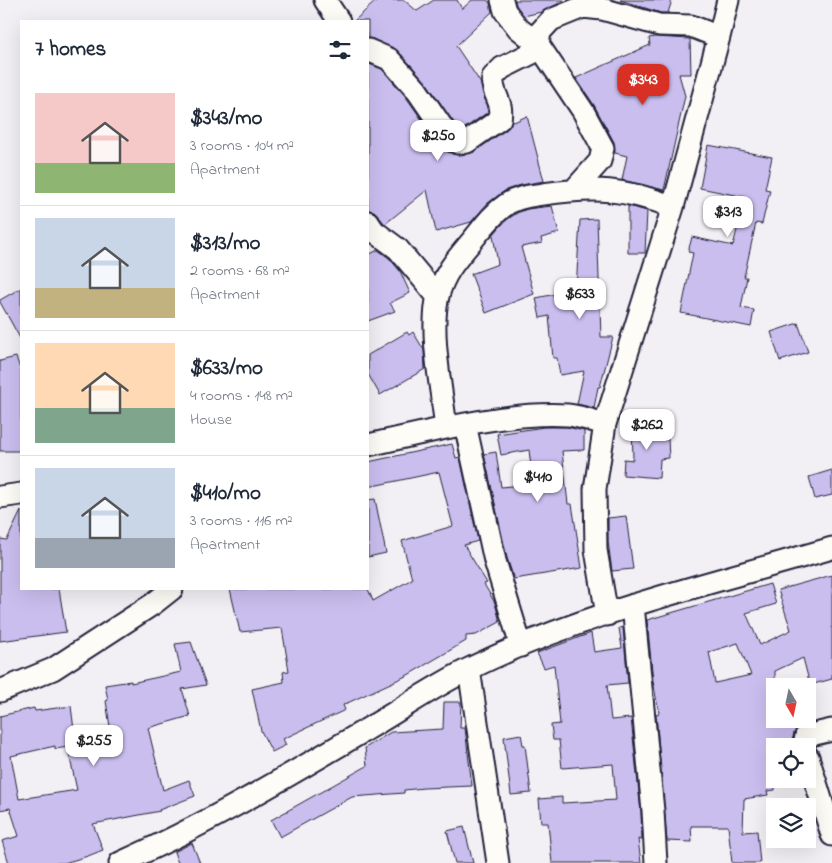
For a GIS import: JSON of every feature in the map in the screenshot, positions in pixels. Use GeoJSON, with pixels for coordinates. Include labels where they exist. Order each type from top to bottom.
{"type":"FeatureCollection","features":[{"type":"Feature","properties":{"kind":"street"},"geometry":{"type":"LineString","coordinates":[[326,0],[338,20]]}},
{"type":"Feature","properties":{"kind":"street"},"geometry":{"type":"LineString","coordinates":[[502,0],[505,11],[518,28],[538,44],[583,110],[602,148],[600,161],[574,190]]}},
{"type":"Feature","properties":{"kind":"street"},"geometry":{"type":"LineString","coordinates":[[607,615],[596,550],[595,489],[605,424],[673,207],[720,37],[728,0]]}},
{"type":"Feature","properties":{"kind":"street"},"geometry":{"type":"LineString","coordinates":[[369,50],[389,59],[416,89],[451,140],[458,143],[467,142],[500,118],[502,110],[492,86],[493,77],[502,68],[532,53],[538,44],[540,32],[551,20],[583,8],[602,9],[658,25],[691,26],[720,37]]}},
{"type":"Feature","properties":{"kind":"street"},"geometry":{"type":"LineString","coordinates":[[521,646],[455,426],[435,330],[438,297],[448,269],[494,214],[509,203],[525,197],[574,190],[610,190],[648,197],[673,207]]}},
{"type":"Feature","properties":{"kind":"street"},"geometry":{"type":"LineString","coordinates":[[369,224],[374,231],[398,249],[438,297]]}},
{"type":"Feature","properties":{"kind":"street"},"geometry":{"type":"LineString","coordinates":[[369,445],[455,426],[520,417],[569,415],[605,424]]}},
{"type":"Feature","properties":{"kind":"street"},"geometry":{"type":"LineString","coordinates":[[0,497],[20,494]]}},
{"type":"Feature","properties":{"kind":"street"},"geometry":{"type":"LineString","coordinates":[[120,863],[258,794],[469,669],[567,628],[633,605],[832,548]]}},
{"type":"Feature","properties":{"kind":"street"},"geometry":{"type":"LineString","coordinates":[[0,691],[53,670],[153,604],[171,590]]}},
{"type":"Feature","properties":{"kind":"street"},"geometry":{"type":"LineString","coordinates":[[633,605],[653,811],[656,863]]}},
{"type":"Feature","properties":{"kind":"street"},"geometry":{"type":"LineString","coordinates":[[469,669],[498,863]]}},
{"type":"Feature","properties":{"kind":"street"},"geometry":{"type":"LineString","coordinates":[[806,738],[806,736],[832,730]]}},
{"type":"Feature","properties":{"kind":"street"},"geometry":{"type":"LineString","coordinates":[[816,783],[832,835]]}},
{"type":"Feature","properties":{"kind":"building"},"geometry":{"type":"Polygon","coordinates":[[[377,0],[404,0],[417,11],[434,0],[457,0],[462,9],[472,0],[487,0],[490,3],[492,12],[456,46],[480,82],[488,112],[462,130],[459,130],[426,82],[398,51],[369,38],[369,20],[355,20],[377,0]]]}},
{"type":"Feature","properties":{"kind":"building"},"geometry":{"type":"Polygon","coordinates":[[[515,0],[564,1],[541,12],[524,16],[516,5],[515,0]]]}},
{"type":"Feature","properties":{"kind":"building"},"geometry":{"type":"Polygon","coordinates":[[[620,0],[672,0],[668,13],[661,13],[620,0]]]}},
{"type":"Feature","properties":{"kind":"building"},"geometry":{"type":"Polygon","coordinates":[[[649,38],[690,39],[691,74],[679,74],[685,96],[664,190],[622,180],[627,156],[615,153],[614,142],[594,105],[576,78],[650,45],[649,38]]]}},
{"type":"Feature","properties":{"kind":"building"},"geometry":{"type":"Polygon","coordinates":[[[369,64],[382,69],[406,97],[441,147],[453,154],[459,155],[474,152],[507,129],[512,120],[514,122],[527,116],[544,181],[506,190],[488,203],[471,222],[436,232],[427,190],[385,224],[374,211],[369,210],[369,64]]]}},
{"type":"Feature","properties":{"kind":"building"},"geometry":{"type":"Polygon","coordinates":[[[708,145],[772,157],[765,189],[770,190],[762,224],[756,223],[744,277],[747,277],[741,308],[754,310],[751,327],[681,313],[693,253],[688,252],[692,237],[733,246],[745,197],[700,188],[708,145]]]}},
{"type":"Feature","properties":{"kind":"building"},"geometry":{"type":"Polygon","coordinates":[[[552,206],[559,233],[541,238],[542,243],[521,247],[534,294],[486,313],[471,274],[498,264],[493,235],[505,221],[517,213],[527,209],[552,206]]]}},
{"type":"Feature","properties":{"kind":"building"},"geometry":{"type":"Polygon","coordinates":[[[628,206],[647,211],[645,253],[628,253],[628,206]]]}},
{"type":"Feature","properties":{"kind":"building"},"geometry":{"type":"Polygon","coordinates":[[[597,219],[601,337],[613,337],[600,387],[598,387],[594,408],[577,404],[584,371],[560,375],[557,358],[553,358],[549,316],[540,318],[536,298],[576,290],[580,220],[597,219]]]}},
{"type":"Feature","properties":{"kind":"building"},"geometry":{"type":"Polygon","coordinates":[[[378,250],[389,258],[400,271],[410,293],[390,303],[395,311],[369,321],[369,254],[378,250]]]}},
{"type":"Feature","properties":{"kind":"building"},"geometry":{"type":"Polygon","coordinates":[[[20,289],[20,338],[0,302],[0,300],[20,289]]]}},
{"type":"Feature","properties":{"kind":"building"},"geometry":{"type":"Polygon","coordinates":[[[798,323],[808,352],[780,361],[771,332],[798,323]]]}},
{"type":"Feature","properties":{"kind":"building"},"geometry":{"type":"Polygon","coordinates":[[[407,332],[409,335],[413,332],[424,350],[425,369],[380,395],[369,376],[369,354],[407,332]]]}},
{"type":"Feature","properties":{"kind":"building"},"geometry":{"type":"Polygon","coordinates":[[[16,357],[20,368],[20,451],[0,451],[0,361],[16,357]]]}},
{"type":"Feature","properties":{"kind":"building"},"geometry":{"type":"Polygon","coordinates":[[[660,423],[661,439],[668,439],[669,458],[660,459],[659,478],[623,475],[624,459],[633,460],[632,424],[660,423]]]}},
{"type":"Feature","properties":{"kind":"building"},"geometry":{"type":"Polygon","coordinates":[[[544,427],[567,427],[584,431],[584,450],[562,451],[568,504],[572,504],[582,568],[514,579],[507,558],[484,454],[496,452],[501,487],[533,484],[529,450],[501,455],[497,434],[544,427]]]}},
{"type":"Feature","properties":{"kind":"building"},"geometry":{"type":"Polygon","coordinates":[[[452,444],[456,458],[460,457],[478,541],[464,545],[487,583],[484,584],[495,603],[500,622],[476,635],[466,636],[466,641],[408,675],[343,705],[345,710],[283,739],[286,745],[272,752],[261,731],[252,689],[284,682],[283,672],[289,671],[282,628],[240,632],[230,590],[368,590],[373,601],[412,579],[402,541],[453,526],[439,472],[369,487],[369,462],[452,444]]]}},
{"type":"Feature","properties":{"kind":"building"},"geometry":{"type":"Polygon","coordinates":[[[832,470],[832,495],[815,499],[809,477],[832,470]]]}},
{"type":"Feature","properties":{"kind":"building"},"geometry":{"type":"Polygon","coordinates":[[[375,499],[386,553],[369,557],[369,500],[375,499]]]}},
{"type":"Feature","properties":{"kind":"building"},"geometry":{"type":"Polygon","coordinates":[[[20,513],[20,590],[59,590],[66,632],[0,641],[0,539],[7,540],[20,513]]]}},
{"type":"Feature","properties":{"kind":"building"},"geometry":{"type":"Polygon","coordinates":[[[626,516],[633,569],[612,571],[608,542],[608,518],[626,516]]]}},
{"type":"Feature","properties":{"kind":"building"},"geometry":{"type":"Polygon","coordinates":[[[832,575],[832,679],[816,683],[816,678],[808,678],[803,658],[775,671],[775,678],[766,678],[766,728],[798,728],[793,738],[766,738],[766,788],[775,788],[775,790],[767,791],[768,795],[744,799],[743,832],[757,831],[760,863],[732,863],[728,826],[691,826],[692,842],[667,841],[656,714],[659,713],[653,681],[647,620],[770,584],[776,604],[746,613],[760,645],[791,630],[778,590],[832,575]],[[738,643],[709,652],[715,683],[751,675],[738,643]]]}},
{"type":"Feature","properties":{"kind":"building"},"geometry":{"type":"Polygon","coordinates":[[[623,627],[628,683],[607,685],[611,720],[631,718],[641,812],[642,840],[638,839],[641,863],[552,863],[548,823],[541,823],[539,799],[562,797],[562,803],[616,800],[613,764],[562,768],[559,740],[553,740],[551,725],[560,724],[554,665],[544,668],[537,653],[591,633],[594,652],[622,648],[619,628],[623,627]]]}},
{"type":"Feature","properties":{"kind":"building"},"geometry":{"type":"Polygon","coordinates":[[[191,642],[206,685],[182,689],[190,716],[148,728],[163,790],[189,780],[195,796],[160,811],[93,824],[103,850],[88,856],[64,863],[9,863],[2,841],[19,836],[10,808],[0,810],[0,716],[34,708],[35,711],[71,706],[76,746],[55,749],[55,746],[11,756],[19,799],[77,790],[69,754],[113,746],[105,685],[131,681],[131,683],[181,672],[175,644],[191,642]]]}},
{"type":"Feature","properties":{"kind":"building"},"geometry":{"type":"Polygon","coordinates":[[[444,702],[461,702],[460,728],[465,728],[472,786],[424,788],[404,790],[404,793],[352,797],[280,837],[271,820],[367,766],[365,748],[391,732],[443,729],[444,702]]]}},
{"type":"Feature","properties":{"kind":"building"},"geometry":{"type":"Polygon","coordinates":[[[521,734],[523,745],[525,745],[531,793],[511,795],[504,737],[521,734]]]}},
{"type":"Feature","properties":{"kind":"building"},"geometry":{"type":"Polygon","coordinates":[[[464,827],[473,863],[455,863],[447,831],[464,827]]]}},
{"type":"Feature","properties":{"kind":"building"},"geometry":{"type":"Polygon","coordinates":[[[192,843],[200,863],[178,863],[174,852],[192,843]]]}}]}
